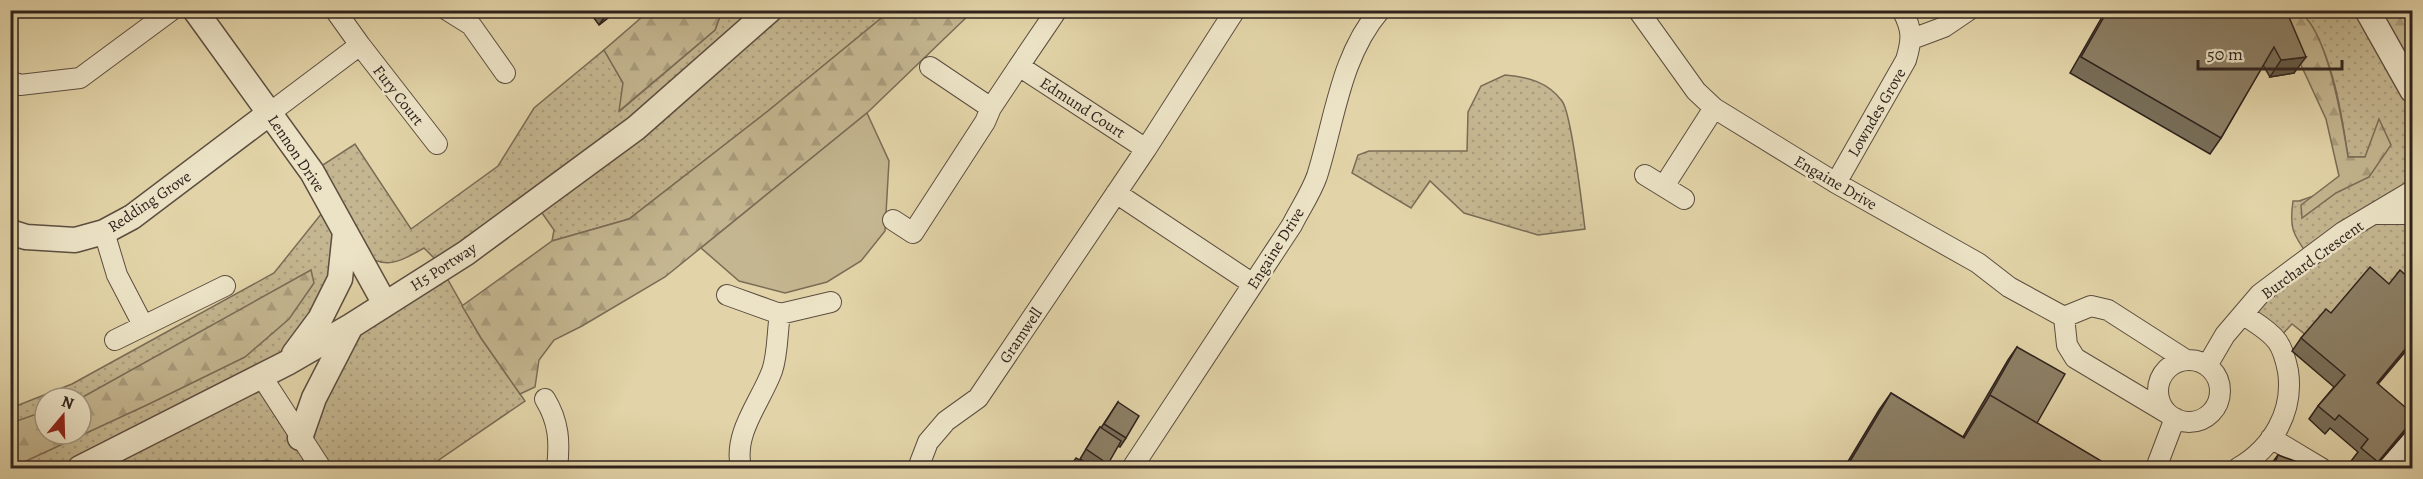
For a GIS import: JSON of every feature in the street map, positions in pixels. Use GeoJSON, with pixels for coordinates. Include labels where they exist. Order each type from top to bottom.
{"type":"FeatureCollection","features":[{"type":"Feature","properties":{"kind":"street"},"geometry":{"type":"LineString","coordinates":[[10,81],[20,85],[80,78],[172,10]]}},
{"type":"Feature","properties":{"kind":"street","name":"Lennon Drive"},"geometry":{"type":"LineString","coordinates":[[195,10],[312,171],[385,304]]}},
{"type":"Feature","properties":{"kind":"street","name":"Fury Court"},"geometry":{"type":"LineString","coordinates":[[335,10],[437,144]]}},
{"type":"Feature","properties":{"kind":"street"},"geometry":{"type":"LineString","coordinates":[[447,10],[471,26],[505,73]]}},
{"type":"Feature","properties":{"kind":"street","name":"H5 Portway"},"geometry":{"type":"LineString","coordinates":[[80,468],[262,377],[351,326],[466,253],[636,128],[770,10]]}},
{"type":"Feature","properties":{"kind":"street"},"geometry":{"type":"LineString","coordinates":[[892,220],[919,237],[991,108],[1057,10]]}},
{"type":"Feature","properties":{"kind":"street","name":"Gramwell"},"geometry":{"type":"LineString","coordinates":[[918,468],[928,442],[946,421],[978,398],[1146,148],[1235,10]]}},
{"type":"Feature","properties":{"kind":"street","name":"Engaine Drive"},"geometry":{"type":"LineString","coordinates":[[1134,468],[1292,225],[1316,179],[1335,115],[1343,75],[1366,27],[1380,10]]}},
{"type":"Feature","properties":{"kind":"street","name":"Engaine Drive"},"geometry":{"type":"LineString","coordinates":[[1638,10],[1696,92],[1714,108],[1836,183],[1978,263],[2009,287],[2064,317]]}},
{"type":"Feature","properties":{"kind":"street"},"geometry":{"type":"LineString","coordinates":[[1902,10],[1908,20],[1912,39],[1944,27],[1970,10]]}},
{"type":"Feature","properties":{"kind":"street"},"geometry":{"type":"LineString","coordinates":[[2367,10],[2412,90]]}},
{"type":"Feature","properties":{"kind":"street","name":"Lowndes Grove"},"geometry":{"type":"LineString","coordinates":[[1836,183],[1906,60],[1912,39]]}},
{"type":"Feature","properties":{"kind":"street"},"geometry":{"type":"LineString","coordinates":[[271,112],[360,45]]}},
{"type":"Feature","properties":{"kind":"street"},"geometry":{"type":"LineString","coordinates":[[930,66],[991,108]]}},
{"type":"Feature","properties":{"kind":"street","name":"Edmund Court"},"geometry":{"type":"LineString","coordinates":[[1019,66],[1146,148]]}},
{"type":"Feature","properties":{"kind":"street"},"geometry":{"type":"LineString","coordinates":[[1664,186],[1714,108]]}},
{"type":"Feature","properties":{"kind":"street","name":"Redding Grove"},"geometry":{"type":"LineString","coordinates":[[10,232],[26,237],[75,240],[104,232],[132,217],[271,112]]}},
{"type":"Feature","properties":{"kind":"street"},"geometry":{"type":"LineString","coordinates":[[1645,175],[1684,199]]}},
{"type":"Feature","properties":{"kind":"street","name":"Burchard Crescent"},"geometry":{"type":"LineString","coordinates":[[2208,364],[2225,335],[2260,294],[2343,232],[2412,191]]}},
{"type":"Feature","properties":{"kind":"street"},"geometry":{"type":"LineString","coordinates":[[1116,193],[1253,284]]}},
{"type":"Feature","properties":{"kind":"street","name":"Burchard Crescent"},"geometry":{"type":"LineString","coordinates":[[2375,214],[2412,214]]}},
{"type":"Feature","properties":{"kind":"street"},"geometry":{"type":"LineString","coordinates":[[104,232],[117,275],[143,325]]}},
{"type":"Feature","properties":{"kind":"street"},"geometry":{"type":"LineString","coordinates":[[287,363],[320,319],[340,279],[345,232]]}},
{"type":"Feature","properties":{"kind":"street"},"geometry":{"type":"LineString","coordinates":[[116,340],[225,286]]}},
{"type":"Feature","properties":{"kind":"street"},"geometry":{"type":"LineString","coordinates":[[727,295],[780,314],[831,302]]}},
{"type":"Feature","properties":{"kind":"street"},"geometry":{"type":"LineString","coordinates":[[2091,306],[2108,310],[2186,360],[2208,364],[2218,379],[2221,389],[2218,404],[2205,418],[2189,422],[2171,416],[2075,358],[2067,345],[2064,317],[2091,306]]}},
{"type":"Feature","properties":{"kind":"street"},"geometry":{"type":"LineString","coordinates":[[741,468],[738,455],[745,427],[773,368],[780,314]]}},
{"type":"Feature","properties":{"kind":"street"},"geometry":{"type":"LineString","coordinates":[[2238,468],[2249,462],[2282,423],[2288,403],[2290,383],[2286,359],[2277,340],[2244,315]]}},
{"type":"Feature","properties":{"kind":"street"},"geometry":{"type":"LineString","coordinates":[[300,438],[314,398],[351,326]]}},
{"type":"Feature","properties":{"kind":"street"},"geometry":{"type":"LineString","coordinates":[[2171,416],[2161,404],[2159,385],[2162,376],[2169,368],[2186,360]]}},
{"type":"Feature","properties":{"kind":"street"},"geometry":{"type":"LineString","coordinates":[[262,377],[321,468]]}},
{"type":"Feature","properties":{"kind":"street"},"geometry":{"type":"LineString","coordinates":[[545,399],[552,411],[558,430],[557,468]]}},
{"type":"Feature","properties":{"kind":"street"},"geometry":{"type":"LineString","coordinates":[[2156,468],[2171,416]]}},
{"type":"Feature","properties":{"kind":"street"},"geometry":{"type":"LineString","coordinates":[[2271,438],[2321,468]]}},
{"type":"Feature","properties":{"kind":"street"},"geometry":{"type":"LineString","coordinates":[[2386,468],[2412,438]]}},
{"type":"Feature","properties":{"kind":"green space"},"geometry":{"type":"Polygon","coordinates":[[[649,11],[722,11],[715,30],[619,111],[623,83],[604,50],[649,11]]]}},
{"type":"Feature","properties":{"kind":"green space"},"geometry":{"type":"Polygon","coordinates":[[[722,11],[890,11],[768,111],[629,219],[552,241],[554,230],[535,203],[439,264],[481,338],[525,401],[427,468],[287,468],[276,462],[265,460],[243,468],[11,468],[11,408],[33,399],[33,446],[93,446],[93,386],[67,386],[274,273],[330,203],[312,172],[355,144],[411,229],[498,166],[534,108],[604,50],[623,83],[620,111],[715,30],[722,11]],[[424,248],[390,263],[375,261],[355,251],[320,319],[262,377],[300,438],[351,326],[439,263],[424,248]]]}},
{"type":"Feature","properties":{"kind":"green space"},"geometry":{"type":"Polygon","coordinates":[[[890,11],[973,11],[867,113],[665,277],[554,340],[539,360],[535,387],[520,394],[462,306],[552,241],[629,219],[768,111],[890,11]]]}},
{"type":"Feature","properties":{"kind":"green space"},"geometry":{"type":"Polygon","coordinates":[[[2276,11],[2299,12],[2309,22],[2318,37],[2333,79],[2348,157],[2365,157],[2379,119],[2391,145],[2369,177],[2336,193],[2302,218],[2301,205],[2339,176],[2326,119],[2276,11]]]}},
{"type":"Feature","properties":{"kind":"green space"},"geometry":{"type":"Polygon","coordinates":[[[2297,11],[2353,11],[2380,32],[2412,91],[2412,191],[2376,213],[2412,214],[2412,295],[2322,327],[2306,335],[2292,324],[2277,340],[2244,315],[2309,257],[2293,231],[2293,201],[2299,201],[2369,177],[2365,157],[2348,157],[2333,78],[2318,39],[2309,23],[2297,11]]]}},
{"type":"Feature","properties":{"kind":"green space"},"geometry":{"type":"Polygon","coordinates":[[[2367,11],[2412,11],[2412,91],[2367,11]]]}},
{"type":"Feature","properties":{"kind":"green space"},"geometry":{"type":"Polygon","coordinates":[[[1505,75],[1522,77],[1544,85],[1562,101],[1573,141],[1585,229],[1538,235],[1464,213],[1430,181],[1411,208],[1352,173],[1358,155],[1369,151],[1467,151],[1468,112],[1481,86],[1505,75]]]}},
{"type":"Feature","properties":{"kind":"green space"},"geometry":{"type":"Polygon","coordinates":[[[867,113],[889,161],[885,231],[861,261],[827,282],[785,293],[739,281],[701,248],[867,113]]]}},
{"type":"Feature","properties":{"kind":"green space"},"geometry":{"type":"Polygon","coordinates":[[[311,270],[314,283],[289,319],[245,357],[93,430],[93,391],[311,270]]]}},
{"type":"Feature","properties":{"kind":"green space"},"geometry":{"type":"Polygon","coordinates":[[[33,415],[33,446],[58,446],[11,468],[11,423],[33,415]]]}},
{"type":"Feature","properties":{"kind":"building"},"geometry":{"type":"Polygon","coordinates":[[[2108,10],[2286,10],[2306,57],[2281,60],[2274,47],[2221,138],[2081,57],[2108,10]]]}},
{"type":"Feature","properties":{"kind":"building"},"geometry":{"type":"Polygon","coordinates":[[[2370,267],[2389,284],[2400,270],[2412,281],[2412,341],[2377,383],[2412,413],[2412,421],[2378,462],[2361,448],[2368,439],[2339,415],[2335,420],[2318,406],[2345,375],[2301,338],[2326,309],[2331,313],[2370,267]]]}},
{"type":"Feature","properties":{"kind":"building"},"geometry":{"type":"Polygon","coordinates":[[[2017,347],[2065,374],[2037,423],[1990,395],[1988,398],[2017,347]]]}},
{"type":"Feature","properties":{"kind":"building"},"geometry":{"type":"Polygon","coordinates":[[[1891,393],[1964,438],[1990,395],[2113,468],[1846,468],[1891,393]]]}},
{"type":"Feature","properties":{"kind":"building"},"geometry":{"type":"Polygon","coordinates":[[[1118,402],[1139,416],[1126,438],[1104,424],[1118,402]]]}},
{"type":"Feature","properties":{"kind":"building"},"geometry":{"type":"Polygon","coordinates":[[[1100,427],[1121,441],[1108,464],[1086,449],[1100,427]]]}},
{"type":"Feature","properties":{"kind":"building"},"geometry":{"type":"Polygon","coordinates":[[[2278,455],[2303,464],[2301,468],[2273,468],[2278,455]]]}},
{"type":"Feature","properties":{"kind":"building"},"geometry":{"type":"Polygon","coordinates":[[[1076,458],[1092,468],[1069,468],[1076,458]]]}}]}
